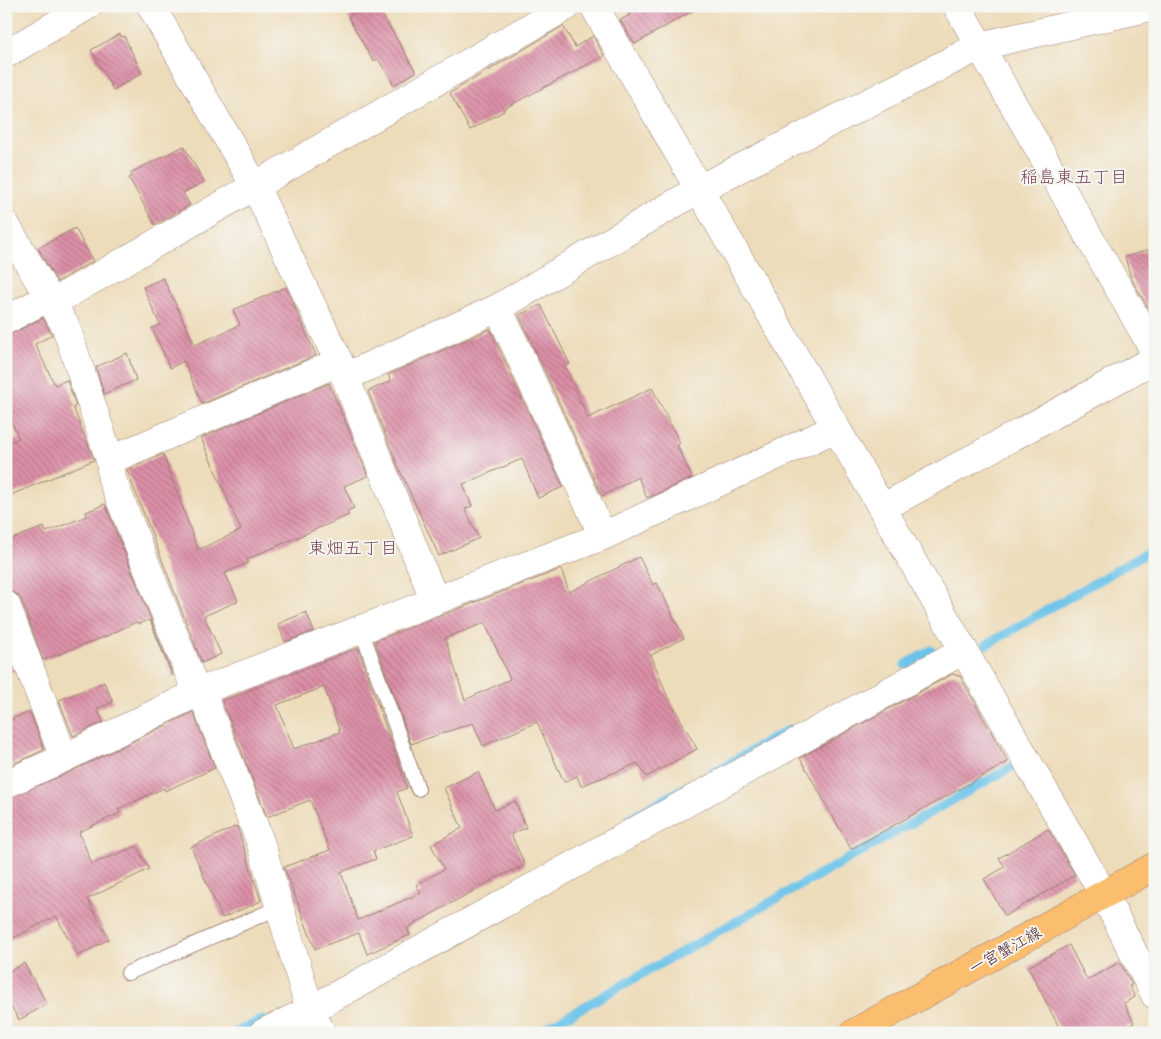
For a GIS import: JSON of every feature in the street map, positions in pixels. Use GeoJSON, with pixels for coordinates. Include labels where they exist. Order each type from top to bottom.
{"type":"FeatureCollection","features":[{"type":"Feature","properties":{"kind":"main road","name":"一宮蟹江線"},"geometry":{"type":"LineString","coordinates":[[854,1033],[1155,866]]}},
{"type":"Feature","properties":{"kind":"street"},"geometry":{"type":"LineString","coordinates":[[6,54],[87,6]]}},
{"type":"Feature","properties":{"kind":"street"},"geometry":{"type":"LineString","coordinates":[[152,6],[256,186],[342,370],[435,600]]}},
{"type":"Feature","properties":{"kind":"street"},"geometry":{"type":"LineString","coordinates":[[6,320],[50,300],[256,186],[567,6]]}},
{"type":"Feature","properties":{"kind":"street"},"geometry":{"type":"LineString","coordinates":[[594,6],[1104,896],[1155,995]]}},
{"type":"Feature","properties":{"kind":"street"},"geometry":{"type":"LineString","coordinates":[[957,6],[1155,352]]}},
{"type":"Feature","properties":{"kind":"street"},"geometry":{"type":"LineString","coordinates":[[110,460],[498,308],[699,189],[980,46],[1155,6]]}},
{"type":"Feature","properties":{"kind":"street"},"geometry":{"type":"LineString","coordinates":[[6,225],[66,327],[110,460],[112,479],[260,841],[316,1021]]}},
{"type":"Feature","properties":{"kind":"street"},"geometry":{"type":"LineString","coordinates":[[498,308],[603,536]]}},
{"type":"Feature","properties":{"kind":"street"},"geometry":{"type":"LineString","coordinates":[[882,508],[1155,359]]}},
{"type":"Feature","properties":{"kind":"street"},"geometry":{"type":"LineString","coordinates":[[6,784],[199,692],[603,536],[836,428]]}},
{"type":"Feature","properties":{"kind":"street"},"geometry":{"type":"LineString","coordinates":[[6,605],[64,758]]}},
{"type":"Feature","properties":{"kind":"street"},"geometry":{"type":"LineString","coordinates":[[263,1033],[316,1021],[964,650]]}},
{"type":"Feature","properties":{"kind":"lane"},"geometry":{"type":"LineString","coordinates":[[361,629],[418,788]]}},
{"type":"Feature","properties":{"kind":"lane"},"geometry":{"type":"LineString","coordinates":[[128,973],[280,907]]}},
{"type":"Feature","properties":{"kind":"building"},"geometry":{"type":"Polygon","coordinates":[[[368,6],[377,6],[416,72],[394,85],[378,59],[373,61],[348,17],[368,6]]]}},
{"type":"Feature","properties":{"kind":"building"},"geometry":{"type":"Polygon","coordinates":[[[625,6],[701,6],[635,44],[620,20],[630,15],[625,6]]]}},
{"type":"Feature","properties":{"kind":"building"},"geometry":{"type":"Polygon","coordinates":[[[563,26],[575,47],[593,36],[604,56],[503,109],[504,111],[470,130],[450,93],[563,26]]]}},
{"type":"Feature","properties":{"kind":"building"},"geometry":{"type":"Polygon","coordinates":[[[120,34],[121,37],[124,36],[142,73],[113,90],[91,50],[120,34]]]}},
{"type":"Feature","properties":{"kind":"building"},"geometry":{"type":"Polygon","coordinates":[[[184,146],[204,182],[183,193],[190,205],[155,225],[129,178],[133,176],[130,173],[184,146]]]}},
{"type":"Feature","properties":{"kind":"building"},"geometry":{"type":"Polygon","coordinates":[[[75,228],[93,261],[57,282],[38,248],[75,228]]]}},
{"type":"Feature","properties":{"kind":"building"},"geometry":{"type":"Polygon","coordinates":[[[1155,248],[1155,320],[1131,278],[1125,257],[1155,248]]]}},
{"type":"Feature","properties":{"kind":"building"},"geometry":{"type":"Polygon","coordinates":[[[163,278],[195,345],[240,325],[233,310],[286,287],[316,355],[202,404],[184,361],[170,368],[152,328],[160,325],[143,287],[163,278]]]}},
{"type":"Feature","properties":{"kind":"building"},"geometry":{"type":"Polygon","coordinates":[[[541,305],[570,364],[565,366],[588,418],[652,388],[680,443],[677,445],[692,478],[647,498],[638,477],[602,496],[519,315],[541,305]]]}},
{"type":"Feature","properties":{"kind":"building"},"geometry":{"type":"Polygon","coordinates":[[[43,318],[52,335],[35,344],[55,385],[67,380],[76,406],[73,407],[94,460],[6,497],[6,444],[19,438],[6,411],[6,336],[43,318]]]}},
{"type":"Feature","properties":{"kind":"building"},"geometry":{"type":"Polygon","coordinates":[[[490,329],[563,487],[538,498],[522,459],[463,484],[472,506],[465,509],[479,538],[439,556],[397,464],[368,391],[391,381],[388,375],[490,329]]]}},
{"type":"Feature","properties":{"kind":"building"},"geometry":{"type":"Polygon","coordinates":[[[127,353],[136,380],[104,394],[96,367],[127,353]]]}},
{"type":"Feature","properties":{"kind":"building"},"geometry":{"type":"Polygon","coordinates":[[[329,383],[368,476],[344,486],[354,508],[347,511],[349,515],[247,559],[248,563],[225,573],[238,601],[204,616],[221,654],[202,663],[127,470],[163,454],[198,550],[241,530],[201,438],[329,383]]]}},
{"type":"Feature","properties":{"kind":"building"},"geometry":{"type":"Polygon","coordinates":[[[105,504],[172,676],[150,620],[138,624],[136,622],[107,636],[43,660],[21,599],[15,593],[6,590],[6,541],[44,527],[46,532],[87,516],[86,512],[105,504]]]}},
{"type":"Feature","properties":{"kind":"building"},"geometry":{"type":"Polygon","coordinates":[[[639,557],[653,585],[657,583],[684,638],[651,655],[666,693],[697,749],[646,777],[638,763],[581,786],[577,776],[564,782],[537,722],[483,746],[473,723],[411,744],[375,641],[561,569],[569,592],[639,557]],[[485,623],[445,638],[465,700],[510,679],[485,623]]]}},
{"type":"Feature","properties":{"kind":"building"},"geometry":{"type":"Polygon","coordinates":[[[306,612],[314,631],[285,642],[278,624],[306,612]]]}},
{"type":"Feature","properties":{"kind":"building"},"geometry":{"type":"Polygon","coordinates":[[[358,648],[407,788],[397,792],[413,836],[373,851],[376,859],[341,872],[358,920],[421,893],[416,885],[444,869],[431,845],[462,828],[444,788],[478,772],[495,810],[515,801],[526,828],[511,834],[525,865],[498,877],[407,928],[410,935],[367,954],[359,933],[315,949],[284,867],[330,850],[310,800],[267,817],[222,701],[358,648]],[[324,687],[277,705],[294,749],[340,732],[324,687]]]}},
{"type":"Feature","properties":{"kind":"building"},"geometry":{"type":"Polygon","coordinates":[[[6,650],[14,671],[6,674],[6,650]]]}},
{"type":"Feature","properties":{"kind":"building"},"geometry":{"type":"Polygon","coordinates":[[[952,674],[960,676],[1008,762],[851,849],[800,758],[952,674]]]}},
{"type":"Feature","properties":{"kind":"building"},"geometry":{"type":"Polygon","coordinates":[[[104,682],[113,702],[97,709],[103,722],[73,736],[59,700],[104,682]]]}},
{"type":"Feature","properties":{"kind":"building"},"geometry":{"type":"Polygon","coordinates":[[[30,712],[44,750],[6,767],[6,721],[30,712]]]}},
{"type":"Feature","properties":{"kind":"building"},"geometry":{"type":"Polygon","coordinates":[[[193,712],[215,768],[165,791],[164,788],[118,809],[120,813],[79,832],[92,864],[137,846],[149,869],[87,899],[109,939],[78,956],[56,916],[6,942],[6,799],[70,772],[193,712]]]}},
{"type":"Feature","properties":{"kind":"building"},"geometry":{"type":"Polygon","coordinates":[[[237,826],[261,901],[222,918],[191,847],[237,826]]]}},
{"type":"Feature","properties":{"kind":"building"},"geometry":{"type":"Polygon","coordinates":[[[1048,829],[1075,875],[1005,916],[984,879],[1005,867],[999,858],[1048,829]]]}},
{"type":"Feature","properties":{"kind":"building"},"geometry":{"type":"Polygon","coordinates":[[[1069,945],[1087,980],[1120,962],[1132,985],[1129,986],[1135,997],[1124,1003],[1134,1023],[1116,1033],[1062,1033],[1028,967],[1069,945]]]}},
{"type":"Feature","properties":{"kind":"building"},"geometry":{"type":"Polygon","coordinates":[[[24,963],[47,1004],[19,1020],[6,998],[6,973],[24,963]]]}},
{"type":"Feature","properties":{"kind":"waterway"},"geometry":{"type":"LineString","coordinates":[[986,645],[1155,548]]}},
{"type":"Feature","properties":{"kind":"waterway"},"geometry":{"type":"LineString","coordinates":[[905,665],[931,650]]}},
{"type":"Feature","properties":{"kind":"waterway"},"geometry":{"type":"LineString","coordinates":[[710,774],[790,729]]}},
{"type":"Feature","properties":{"kind":"waterway"},"geometry":{"type":"LineString","coordinates":[[537,1033],[1017,764]]}},
{"type":"Feature","properties":{"kind":"waterway"},"geometry":{"type":"LineString","coordinates":[[630,818],[693,783]]}},
{"type":"Feature","properties":{"kind":"waterway"},"geometry":{"type":"LineString","coordinates":[[234,1033],[263,1019]]}},
{"type":"Feature","properties":{"kind":"district","name":"稲島東五丁目"},"geometry":{"type":"Point","coordinates":[1074,177]}},
{"type":"Feature","properties":{"kind":"district","name":"東畑五丁目"},"geometry":{"type":"Point","coordinates":[353,548]}}]}
